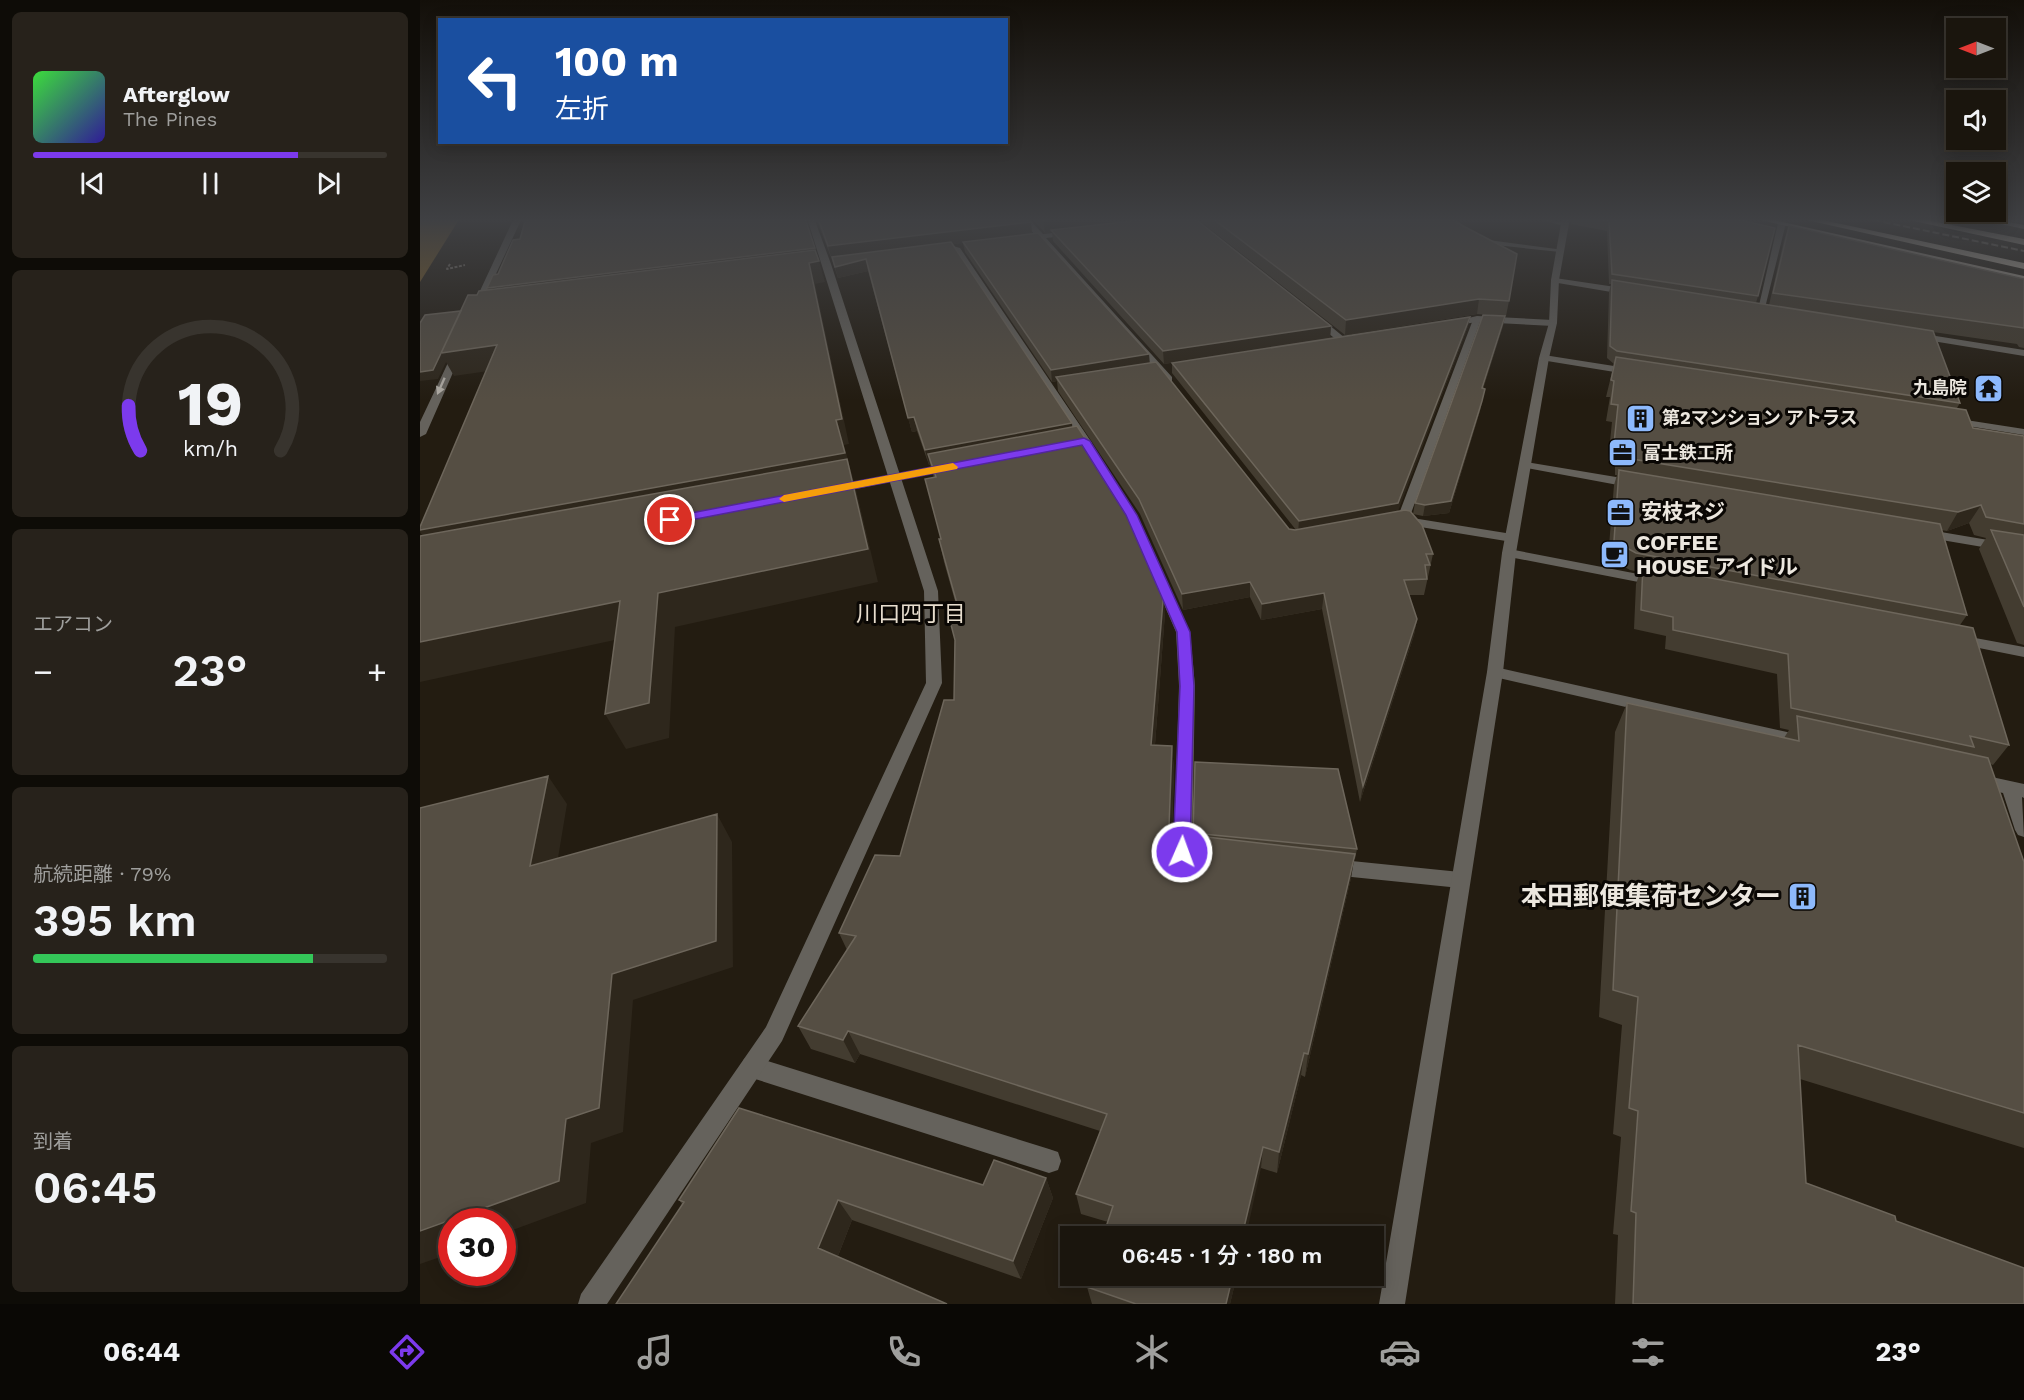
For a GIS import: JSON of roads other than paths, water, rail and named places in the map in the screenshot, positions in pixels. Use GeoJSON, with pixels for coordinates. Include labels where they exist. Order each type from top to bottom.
{"type":"FeatureCollection","features":[{"type":"Feature","properties":{"kind":"street"},"geometry":{"type":"LineString","coordinates":[[471,320],[490,279]]}},
{"type":"Feature","properties":{"kind":"street"},"geometry":{"type":"LineString","coordinates":[[591,1304],[774,1034],[934,683],[931,591],[832,279]]}},
{"type":"Feature","properties":{"kind":"street"},"geometry":{"type":"LineString","coordinates":[[978,279],[1054,386],[1079,442],[1096,460]]}},
{"type":"Feature","properties":{"kind":"street"},"geometry":{"type":"LineString","coordinates":[[1081,279],[1174,386]]}},
{"type":"Feature","properties":{"kind":"street"},"geometry":{"type":"LineString","coordinates":[[1760,312],[1768,279]]}},
{"type":"Feature","properties":{"kind":"street"},"geometry":{"type":"LineString","coordinates":[[1392,1304],[1495,672],[1510,546],[1544,358],[1553,323],[1555,280],[1635,292]]}},
{"type":"Feature","properties":{"kind":"street"},"geometry":{"type":"LineString","coordinates":[[476,309],[487,308]]}},
{"type":"Feature","properties":{"kind":"street"},"geometry":{"type":"LineString","coordinates":[[1749,310],[1771,313]]}},
{"type":"Feature","properties":{"kind":"street"},"geometry":{"type":"LineString","coordinates":[[1306,312],[1342,340]]}},
{"type":"Feature","properties":{"kind":"street"},"geometry":{"type":"LineString","coordinates":[[1443,324],[1477,319],[1553,323]]}},
{"type":"Feature","properties":{"kind":"street"},"geometry":{"type":"LineString","coordinates":[[1477,319],[1398,520],[1673,585]]}},
{"type":"Feature","properties":{"kind":"street"},"geometry":{"type":"LineString","coordinates":[[1909,334],[2024,353]]}},
{"type":"Feature","properties":{"kind":"street"},"geometry":{"type":"LineString","coordinates":[[1330,342],[1353,338]]}},
{"type":"Feature","properties":{"kind":"street"},"geometry":{"type":"LineString","coordinates":[[420,434],[462,340]]}},
{"type":"Feature","properties":{"kind":"street"},"geometry":{"type":"LineString","coordinates":[[1544,358],[1649,374]]}},
{"type":"Feature","properties":{"kind":"street"},"geometry":{"type":"LineString","coordinates":[[1942,419],[2024,432]]}},
{"type":"Feature","properties":{"kind":"street"},"geometry":{"type":"LineString","coordinates":[[827,491],[967,464]]}},
{"type":"Feature","properties":{"kind":"street"},"geometry":{"type":"LineString","coordinates":[[1526,465],[1642,485]]}},
{"type":"Feature","properties":{"kind":"street"},"geometry":{"type":"LineString","coordinates":[[1132,515],[1183,632],[1187,686],[1182,852],[1193,854]]}},
{"type":"Feature","properties":{"kind":"street"},"geometry":{"type":"LineString","coordinates":[[1908,531],[2024,550]]}},
{"type":"Feature","properties":{"kind":"street"},"geometry":{"type":"LineString","coordinates":[[1942,636],[2024,652]]}},
{"type":"Feature","properties":{"kind":"street"},"geometry":{"type":"LineString","coordinates":[[1495,672],[1823,746]]}},
{"type":"Feature","properties":{"kind":"street"},"geometry":{"type":"LineString","coordinates":[[1963,777],[2017,789],[2024,830]]}},
{"type":"Feature","properties":{"kind":"street"},"geometry":{"type":"LineString","coordinates":[[1320,866],[1460,880]]}},
{"type":"Feature","properties":{"kind":"street"},"geometry":{"type":"LineString","coordinates":[[752,1067],[1048,1161]]}},
{"type":"Feature","properties":{"kind":"place","name":"九島院"},"geometry":{"type":"Point","coordinates":[1988,388]}},
{"type":"Feature","properties":{"kind":"place","name":"第2マンション アトラス"},"geometry":{"type":"Point","coordinates":[1641,418]}},
{"type":"Feature","properties":{"kind":"place","name":"富士鉄工所"},"geometry":{"type":"Point","coordinates":[1622,453]}},
{"type":"Feature","properties":{"kind":"place","name":"安枝ネジ"},"geometry":{"type":"Point","coordinates":[1620,512]}},
{"type":"Feature","properties":{"kind":"place","name":"COFFEE HOUSE アイドル"},"geometry":{"type":"Point","coordinates":[1615,555]}},
{"type":"Feature","properties":{"kind":"place","name":"本田郵便集荷センター"},"geometry":{"type":"Point","coordinates":[1802,896]}},
{"type":"Feature","properties":{"kind":"district","name":"川口四丁目"},"geometry":{"type":"Point","coordinates":[911,613]}}]}
